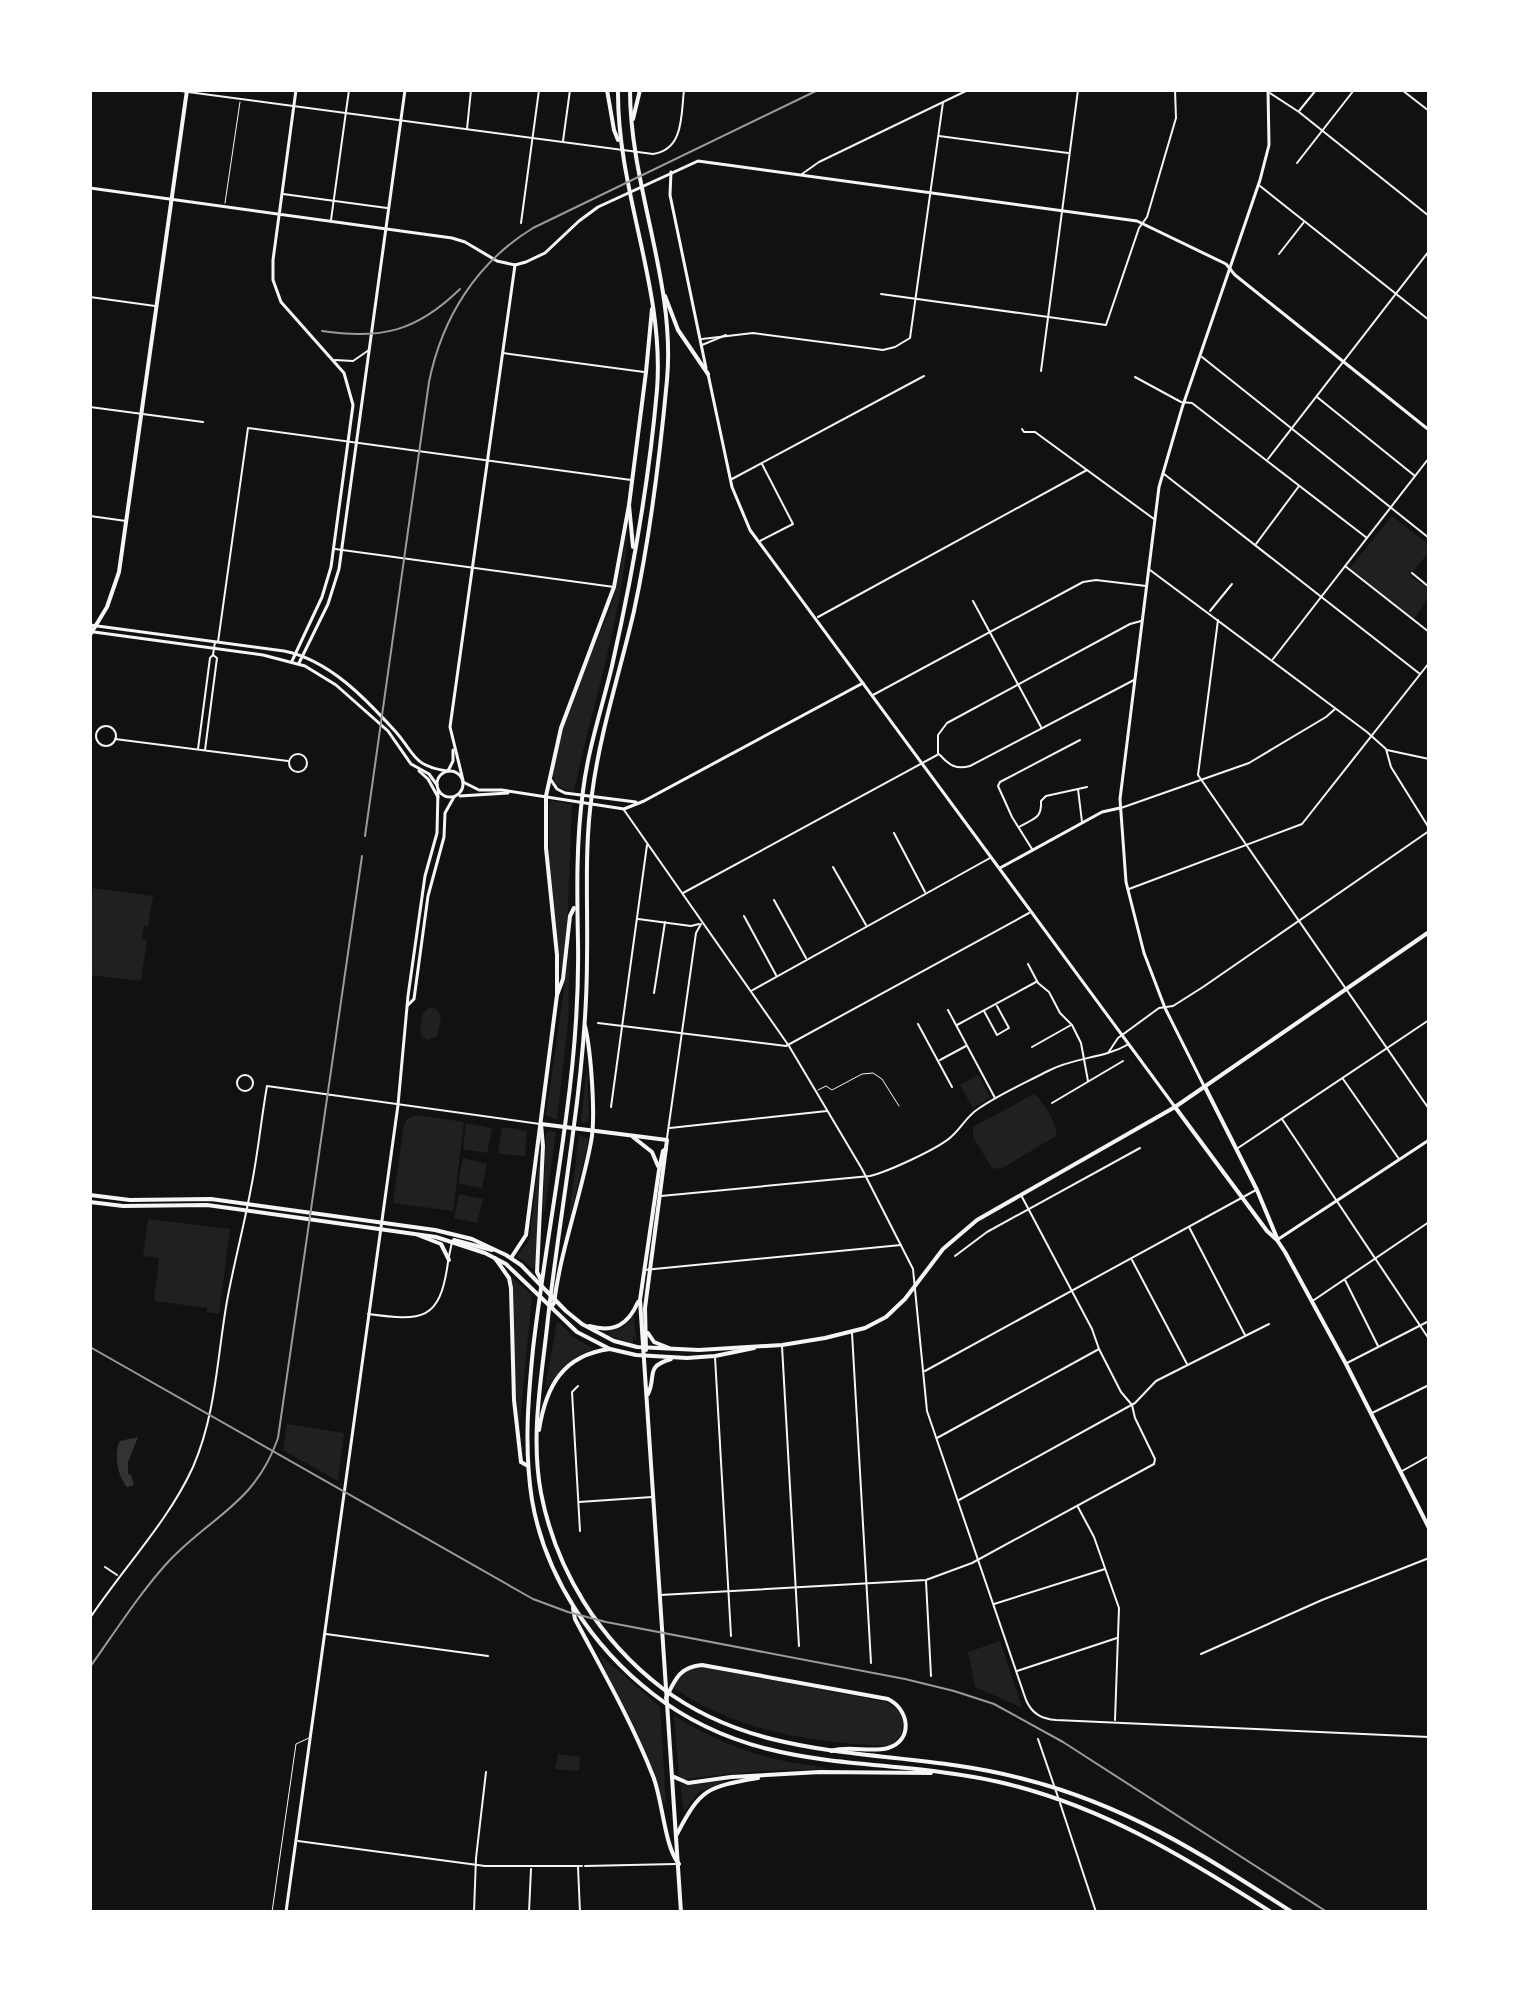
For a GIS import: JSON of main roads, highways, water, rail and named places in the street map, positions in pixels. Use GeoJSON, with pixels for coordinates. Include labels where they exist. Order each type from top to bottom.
{"type":"FeatureCollection","features":[{"type":"Feature","properties":{"kind":"main road"},"geometry":{"type":"LineString","coordinates":[[607,90],[619,142]]}},
{"type":"Feature","properties":{"kind":"main road"},"geometry":{"type":"LineString","coordinates":[[618,90],[619,142],[657,340],[656,394],[633,552],[613,659],[584,783],[580,815],[575,906],[577,979],[567,1113],[541,1281],[527,1405],[528,1466],[538,1525],[555,1571],[573,1605],[597,1639],[647,1689],[688,1717],[757,1748],[792,1756],[940,1772],[1044,1794],[1156,1841],[1271,1912]]}},
{"type":"Feature","properties":{"kind":"main road"},"geometry":{"type":"LineString","coordinates":[[630,90],[633,136],[662,289],[667,330],[667,376],[635,604],[593,785],[589,815],[584,1021],[554,1303],[549,1309],[538,1394],[537,1440],[542,1498],[556,1546],[585,1605],[611,1640],[646,1675],[687,1705],[744,1732],[794,1746],[939,1762],[1071,1792],[1143,1821],[1171,1836],[1292,1912]]}},
{"type":"Feature","properties":{"kind":"main road"},"geometry":{"type":"LineString","coordinates":[[632,125],[640,90]]}},
{"type":"Feature","properties":{"kind":"main road"},"geometry":{"type":"LineString","coordinates":[[91,633],[110,601],[119,572],[186,91]]}},
{"type":"Feature","properties":{"kind":"main road"},"geometry":{"type":"LineString","coordinates":[[662,289],[678,330],[708,374]]}},
{"type":"Feature","properties":{"kind":"main road"},"geometry":{"type":"LineString","coordinates":[[511,1258],[526,1235],[557,995],[557,955],[546,848],[546,796],[561,728],[614,587],[629,505],[652,303]]}},
{"type":"Feature","properties":{"kind":"main road"},"geometry":{"type":"LineString","coordinates":[[629,505],[633,552]]}},
{"type":"Feature","properties":{"kind":"main road"},"geometry":{"type":"LineString","coordinates":[[557,995],[563,979],[570,916],[575,906]]}},
{"type":"Feature","properties":{"kind":"main road"},"geometry":{"type":"LineString","coordinates":[[452,1241],[495,1258],[520,1275],[577,1332],[610,1349],[644,1356],[715,1356],[852,1332],[886,1317],[943,1249],[961,1233],[1020,1194],[1175,1107],[1429,932]]}},
{"type":"Feature","properties":{"kind":"main road"},"geometry":{"type":"LineString","coordinates":[[555,1277],[593,1131],[589,1050],[584,1021]]}},
{"type":"Feature","properties":{"kind":"main road"},"geometry":{"type":"LineString","coordinates":[[1205,1087],[1257,1190],[1277,1240]]}},
{"type":"Feature","properties":{"kind":"main road"},"geometry":{"type":"LineString","coordinates":[[1175,1107],[1267,1231],[1277,1240],[1313,1300],[1429,1528]]}},
{"type":"Feature","properties":{"kind":"main road"},"geometry":{"type":"LineString","coordinates":[[541,1124],[667,1140],[640,1300],[644,1349]]}},
{"type":"Feature","properties":{"kind":"main road"},"geometry":{"type":"LineString","coordinates":[[541,1124],[543,1146],[537,1272],[541,1281]]}},
{"type":"Feature","properties":{"kind":"main road"},"geometry":{"type":"LineString","coordinates":[[631,1136],[652,1152],[659,1170]]}},
{"type":"Feature","properties":{"kind":"main road"},"geometry":{"type":"LineString","coordinates":[[658,1196],[659,1170],[666,1149]]}},
{"type":"Feature","properties":{"kind":"main road"},"geometry":{"type":"LineString","coordinates":[[90,1195],[130,1200],[192,1198],[472,1239],[511,1258],[582,1324],[614,1341],[644,1349],[755,1347]]}},
{"type":"Feature","properties":{"kind":"main road"},"geometry":{"type":"LineString","coordinates":[[90,1202],[123,1206],[221,1203]]}},
{"type":"Feature","properties":{"kind":"main road"},"geometry":{"type":"LineString","coordinates":[[399,1228],[440,1243],[449,1260]]}},
{"type":"Feature","properties":{"kind":"main road"},"geometry":{"type":"LineString","coordinates":[[412,1233],[470,1242],[502,1252]]}},
{"type":"Feature","properties":{"kind":"main road"},"geometry":{"type":"LineString","coordinates":[[495,1258],[509,1278],[511,1288],[516,1430],[521,1462],[528,1466]]}},
{"type":"Feature","properties":{"kind":"main road"},"geometry":{"type":"LineString","coordinates":[[646,1270],[646,1396],[681,1912]]}},
{"type":"Feature","properties":{"kind":"main road"},"geometry":{"type":"LineString","coordinates":[[582,1324],[603,1329],[619,1327],[629,1320],[640,1300]]}},
{"type":"Feature","properties":{"kind":"main road"},"geometry":{"type":"LineString","coordinates":[[645,1327],[654,1342],[676,1350]]}},
{"type":"Feature","properties":{"kind":"main road"},"geometry":{"type":"LineString","coordinates":[[537,1440],[545,1400],[555,1381],[582,1355],[610,1349]]}},
{"type":"Feature","properties":{"kind":"main road"},"geometry":{"type":"LineString","coordinates":[[646,1396],[651,1388],[654,1367],[675,1357]]}},
{"type":"Feature","properties":{"kind":"main road"},"geometry":{"type":"LineString","coordinates":[[573,1605],[575,1619],[652,1774],[663,1809],[670,1854],[679,1864]]}},
{"type":"Feature","properties":{"kind":"main road"},"geometry":{"type":"LineString","coordinates":[[666,1698],[677,1674],[688,1667],[702,1665],[888,1699],[899,1706],[904,1714],[904,1734],[893,1746],[874,1750],[841,1748],[831,1751]]}},
{"type":"Feature","properties":{"kind":"main road"},"geometry":{"type":"LineString","coordinates":[[672,1776],[688,1783],[774,1775],[940,1772]]}},
{"type":"Feature","properties":{"kind":"main road"},"geometry":{"type":"LineString","coordinates":[[677,1834],[693,1804],[706,1792],[722,1784],[774,1775]]}},
{"type":"Feature","properties":{"kind":"railway"},"geometry":{"type":"LineString","coordinates":[[365,836],[429,382],[443,336],[464,294],[495,258],[533,228],[818,90]]}},
{"type":"Feature","properties":{"kind":"railway"},"geometry":{"type":"LineString","coordinates":[[322,331],[363,334],[397,329],[429,315],[460,289]]}},
{"type":"Feature","properties":{"kind":"railway"},"geometry":{"type":"LineString","coordinates":[[90,1667],[168,1562],[230,1508],[257,1479],[278,1438],[362,856]]}},
{"type":"Feature","properties":{"kind":"railway"},"geometry":{"type":"LineString","coordinates":[[90,1347],[533,1599],[606,1622],[905,1679],[994,1704],[1063,1742],[1327,1912]]}}]}
